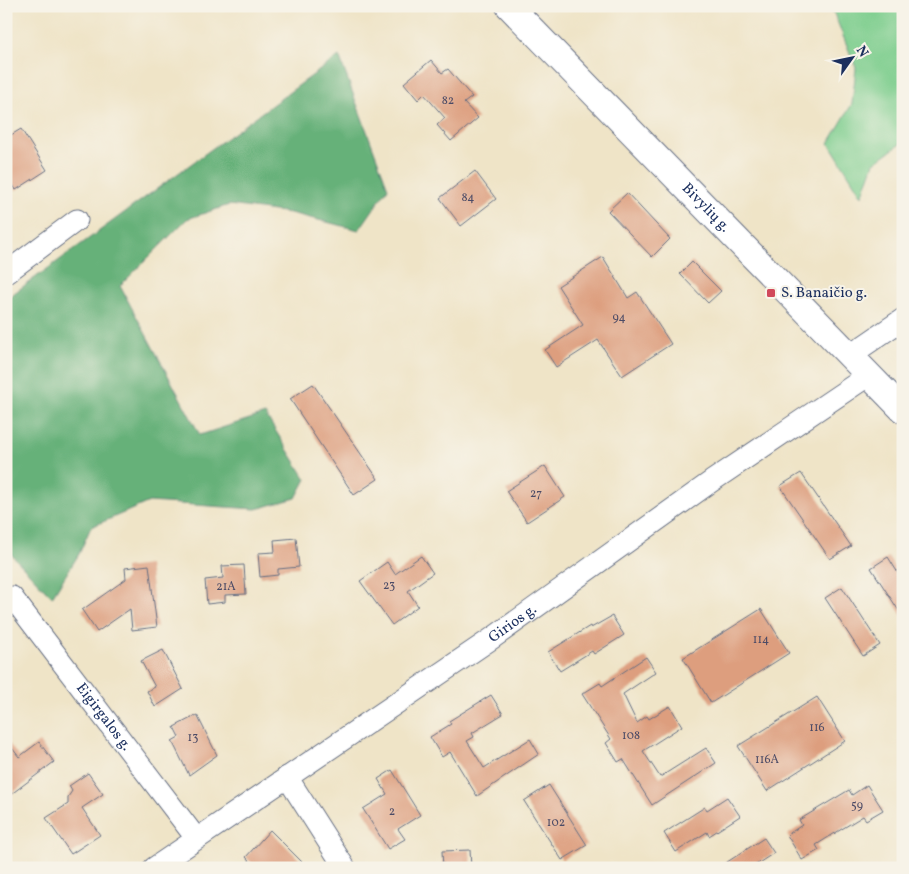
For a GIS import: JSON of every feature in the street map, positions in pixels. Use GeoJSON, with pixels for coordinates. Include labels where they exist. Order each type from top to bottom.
{"type":"FeatureCollection","features":[{"type":"Feature","properties":{"kind":"street","name":"Bivylių g."},"geometry":{"type":"LineString","coordinates":[[509,6],[903,410]]}},
{"type":"Feature","properties":{"kind":"street"},"geometry":{"type":"LineString","coordinates":[[6,273],[77,220]]}},
{"type":"Feature","properties":{"kind":"street"},"geometry":{"type":"LineString","coordinates":[[850,356],[903,319]]}},
{"type":"Feature","properties":{"kind":"street","name":"Girios g."},"geometry":{"type":"LineString","coordinates":[[154,868],[494,638],[712,481],[869,376]]}},
{"type":"Feature","properties":{"kind":"street","name":"Eigirgalos g."},"geometry":{"type":"LineString","coordinates":[[12,597],[196,838]]}},
{"type":"Feature","properties":{"kind":"street"},"geometry":{"type":"LineString","coordinates":[[287,777],[345,868]]}},
{"type":"Feature","properties":{"kind":"green space"},"geometry":{"type":"Polygon","coordinates":[[[831,6],[903,6],[903,142],[874,163],[862,196],[829,143],[852,104],[856,68],[831,6]]]}},
{"type":"Feature","properties":{"kind":"green space"},"geometry":{"type":"Polygon","coordinates":[[[339,56],[388,188],[359,230],[290,213],[229,205],[187,219],[120,286],[200,435],[265,414],[306,479],[296,498],[256,509],[149,502],[91,527],[79,554],[52,597],[6,549],[6,299],[339,56]]]}},
{"type":"Feature","properties":{"kind":"building"},"geometry":{"type":"Polygon","coordinates":[[[431,60],[442,73],[448,69],[472,97],[464,103],[478,118],[451,141],[437,125],[445,118],[424,94],[418,100],[404,83],[431,60]]]}},
{"type":"Feature","properties":{"kind":"building"},"geometry":{"type":"Polygon","coordinates":[[[21,129],[47,170],[16,190],[13,185],[6,189],[6,138],[21,129]]]}},
{"type":"Feature","properties":{"kind":"building"},"geometry":{"type":"Polygon","coordinates":[[[475,171],[496,199],[461,226],[440,198],[475,171]]]}},
{"type":"Feature","properties":{"kind":"building"},"geometry":{"type":"Polygon","coordinates":[[[627,193],[670,239],[652,257],[608,211],[627,193]]]}},
{"type":"Feature","properties":{"kind":"building"},"geometry":{"type":"Polygon","coordinates":[[[603,257],[628,298],[637,292],[671,344],[622,376],[598,340],[556,367],[545,350],[583,325],[558,286],[603,257]]]}},
{"type":"Feature","properties":{"kind":"building"},"geometry":{"type":"Polygon","coordinates":[[[692,262],[721,291],[708,303],[680,274],[692,262]]]}},
{"type":"Feature","properties":{"kind":"building"},"geometry":{"type":"Polygon","coordinates":[[[313,384],[378,479],[354,495],[290,399],[313,384]]]}},
{"type":"Feature","properties":{"kind":"building"},"geometry":{"type":"Polygon","coordinates":[[[545,466],[565,497],[527,522],[506,491],[545,466]]]}},
{"type":"Feature","properties":{"kind":"building"},"geometry":{"type":"Polygon","coordinates":[[[801,473],[851,546],[830,559],[780,486],[801,473]]]}},
{"type":"Feature","properties":{"kind":"building"},"geometry":{"type":"Polygon","coordinates":[[[296,538],[299,567],[278,569],[278,575],[260,577],[258,553],[275,552],[274,540],[296,538]]]}},
{"type":"Feature","properties":{"kind":"building"},"geometry":{"type":"Polygon","coordinates":[[[421,556],[433,573],[408,591],[418,606],[392,625],[360,581],[387,562],[395,574],[421,556]]]}},
{"type":"Feature","properties":{"kind":"building"},"geometry":{"type":"Polygon","coordinates":[[[888,557],[903,581],[903,617],[871,568],[888,557]]]}},
{"type":"Feature","properties":{"kind":"building"},"geometry":{"type":"Polygon","coordinates":[[[149,565],[157,627],[132,630],[130,609],[97,632],[82,610],[126,579],[125,568],[149,565]]]}},
{"type":"Feature","properties":{"kind":"building"},"geometry":{"type":"Polygon","coordinates":[[[244,565],[246,594],[225,595],[225,602],[207,604],[205,580],[223,578],[222,566],[244,565]]]}},
{"type":"Feature","properties":{"kind":"building"},"geometry":{"type":"Polygon","coordinates":[[[842,587],[880,645],[863,656],[825,598],[842,587]]]}},
{"type":"Feature","properties":{"kind":"building"},"geometry":{"type":"Polygon","coordinates":[[[761,609],[789,653],[711,703],[683,658],[761,609]]]}},
{"type":"Feature","properties":{"kind":"building"},"geometry":{"type":"Polygon","coordinates":[[[612,616],[624,635],[594,654],[592,651],[560,671],[548,652],[590,626],[591,628],[612,616]]]}},
{"type":"Feature","properties":{"kind":"building"},"geometry":{"type":"Polygon","coordinates":[[[163,650],[183,689],[155,707],[147,691],[155,687],[141,661],[163,650]]]}},
{"type":"Feature","properties":{"kind":"building"},"geometry":{"type":"Polygon","coordinates":[[[646,657],[656,672],[623,694],[637,723],[647,716],[649,719],[670,706],[682,726],[643,751],[660,777],[706,748],[716,763],[652,805],[623,759],[618,762],[606,743],[611,739],[582,694],[600,683],[602,686],[646,657]]]}},
{"type":"Feature","properties":{"kind":"building"},"geometry":{"type":"Polygon","coordinates":[[[491,695],[503,714],[472,733],[474,737],[467,741],[484,768],[530,739],[539,754],[477,796],[450,752],[442,757],[430,737],[451,724],[449,721],[491,695]]]}},
{"type":"Feature","properties":{"kind":"building"},"geometry":{"type":"Polygon","coordinates":[[[817,697],[845,741],[767,791],[738,746],[817,697]]]}},
{"type":"Feature","properties":{"kind":"building"},"geometry":{"type":"Polygon","coordinates":[[[197,715],[217,755],[189,775],[172,741],[179,737],[174,727],[197,715]]]}},
{"type":"Feature","properties":{"kind":"building"},"geometry":{"type":"Polygon","coordinates":[[[6,740],[19,757],[39,742],[54,762],[6,798],[6,740]]]}},
{"type":"Feature","properties":{"kind":"building"},"geometry":{"type":"Polygon","coordinates":[[[392,770],[420,815],[398,829],[405,839],[388,849],[363,809],[387,794],[378,779],[392,770]]]}},
{"type":"Feature","properties":{"kind":"building"},"geometry":{"type":"Polygon","coordinates":[[[88,773],[103,794],[82,808],[100,835],[71,854],[46,818],[68,804],[68,797],[72,791],[69,786],[88,773]]]}},
{"type":"Feature","properties":{"kind":"building"},"geometry":{"type":"Polygon","coordinates":[[[549,785],[587,845],[562,860],[524,801],[549,785]]]}},
{"type":"Feature","properties":{"kind":"building"},"geometry":{"type":"Polygon","coordinates":[[[867,785],[883,810],[866,820],[863,816],[832,835],[816,845],[819,850],[802,860],[787,835],[802,825],[799,820],[849,790],[852,795],[867,785]]]}},
{"type":"Feature","properties":{"kind":"building"},"geometry":{"type":"Polygon","coordinates":[[[727,797],[740,816],[709,836],[707,832],[676,852],[664,833],[705,807],[707,810],[727,797]]]}},
{"type":"Feature","properties":{"kind":"building"},"geometry":{"type":"Polygon","coordinates":[[[270,830],[308,868],[256,868],[246,857],[270,830]]]}},
{"type":"Feature","properties":{"kind":"building"},"geometry":{"type":"Polygon","coordinates":[[[764,838],[774,853],[751,868],[718,868],[764,838]]]}},
{"type":"Feature","properties":{"kind":"building"},"geometry":{"type":"Polygon","coordinates":[[[470,850],[471,868],[443,868],[442,851],[470,850]]]}},
{"type":"Feature","properties":{"kind":"place","name":"S. Banaičio g."},"geometry":{"type":"Point","coordinates":[771,293]}}]}
